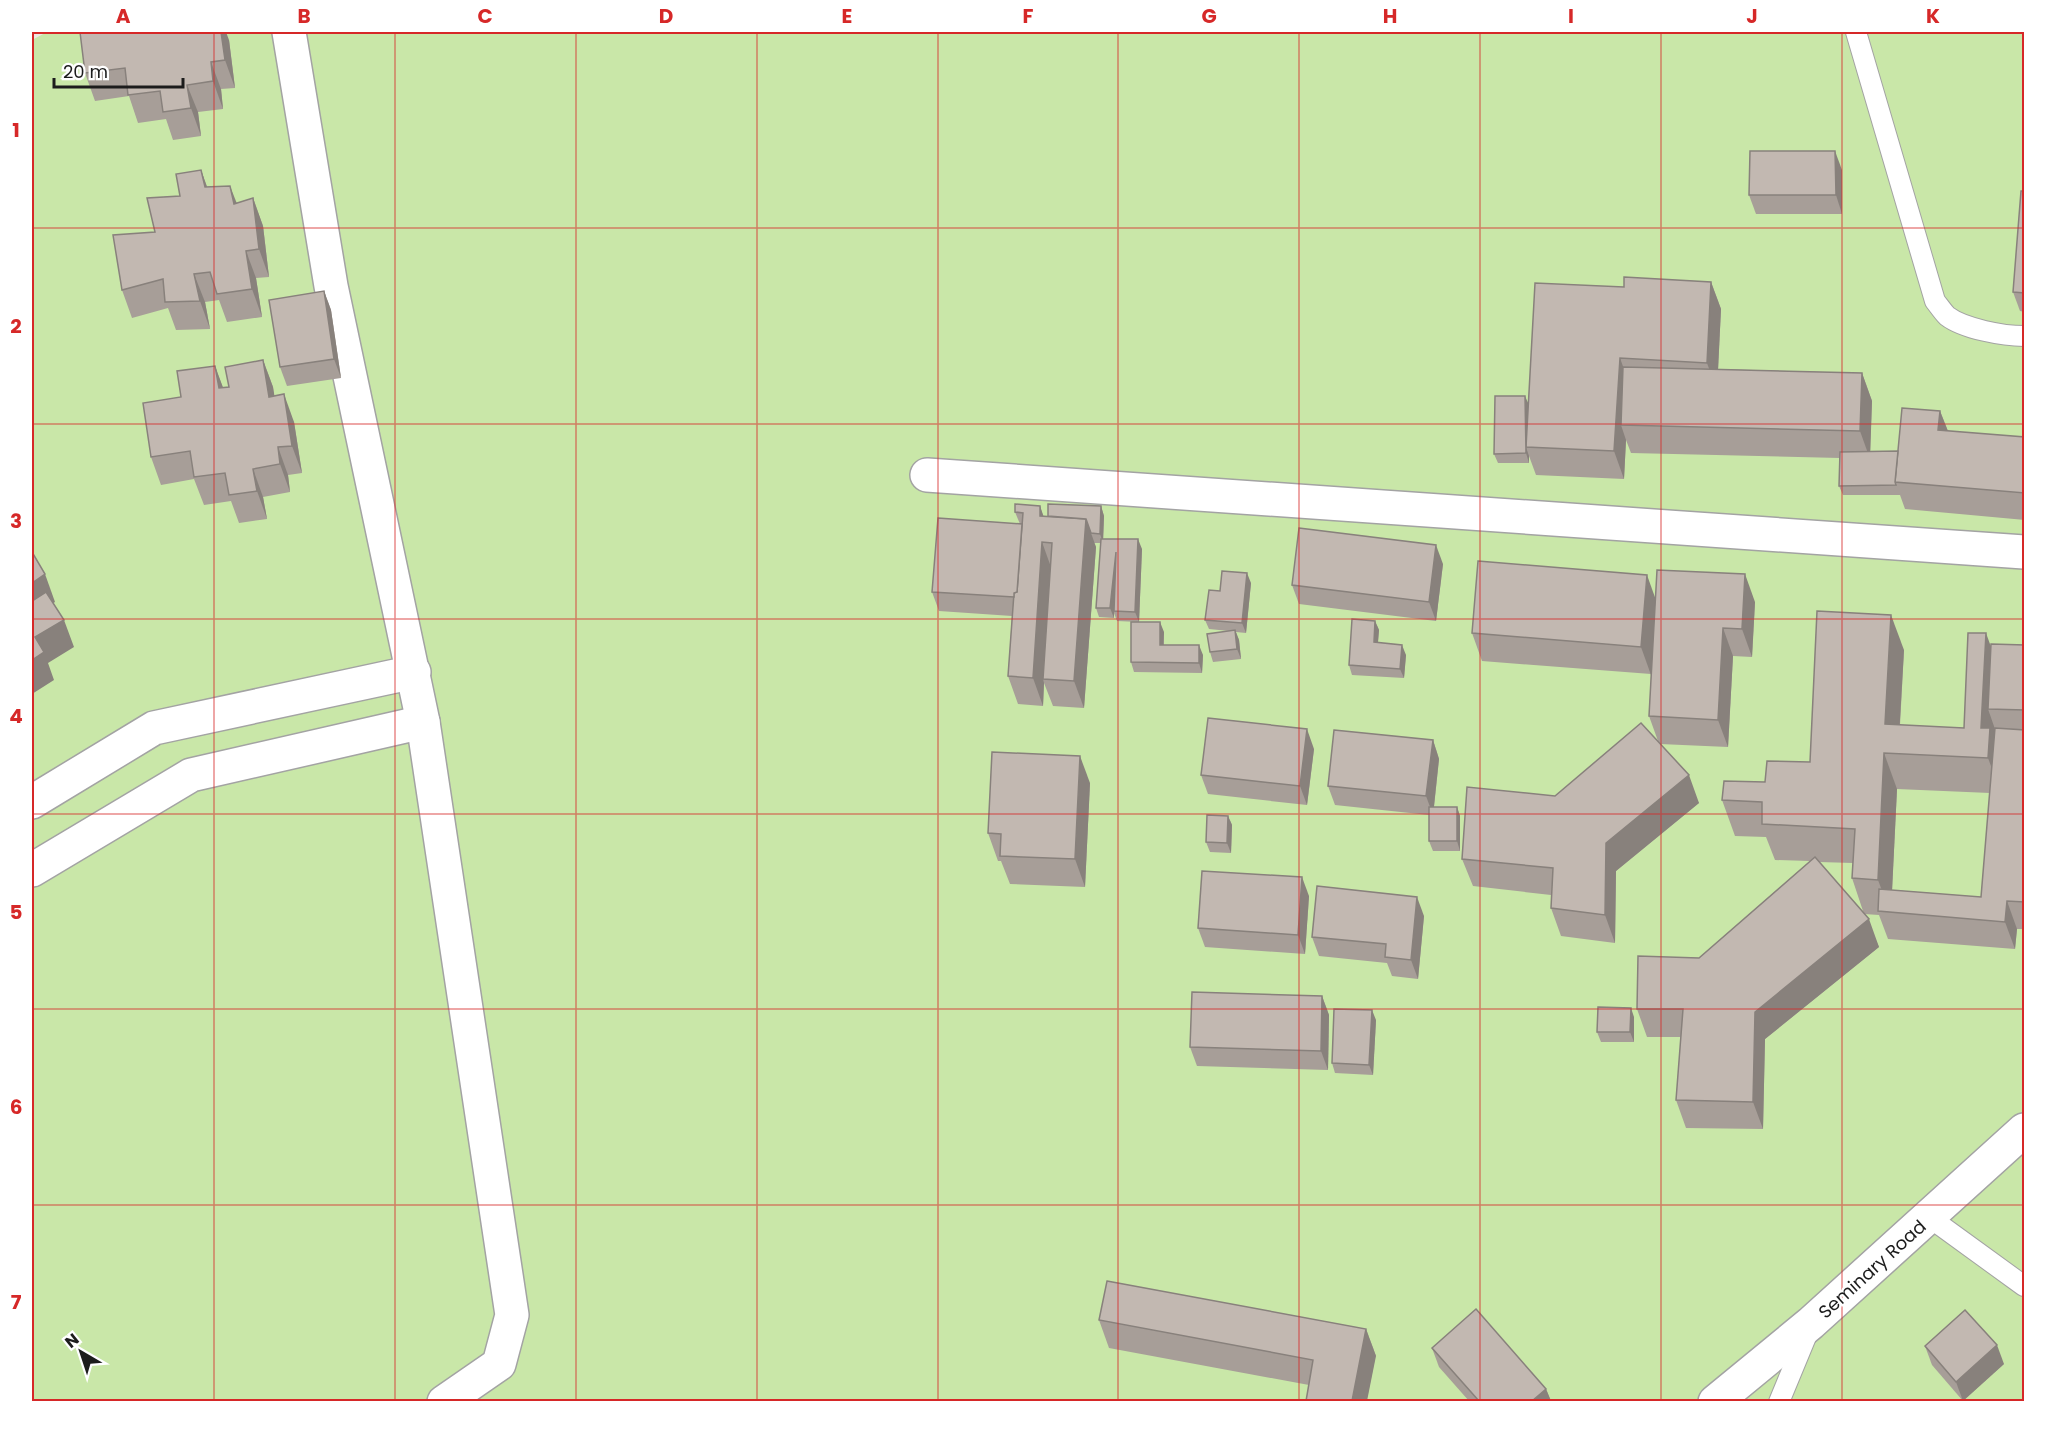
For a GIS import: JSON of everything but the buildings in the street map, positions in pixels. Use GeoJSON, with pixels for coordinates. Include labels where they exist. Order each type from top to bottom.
{"type":"FeatureCollection","features":[{"type":"Feature","properties":{"kind":"street"},"geometry":{"type":"LineString","coordinates":[[289,32],[331,286],[423,722],[512,1315],[499,1364],[444,1401]]}},
{"type":"Feature","properties":{"kind":"street"},"geometry":{"type":"LineString","coordinates":[[927,476],[2025,552]]}},
{"type":"Feature","properties":{"kind":"street"},"geometry":{"type":"LineString","coordinates":[[32,802],[154,728],[414,672]]}},
{"type":"Feature","properties":{"kind":"street"},"geometry":{"type":"LineString","coordinates":[[32,870],[191,775],[423,722]]}},
{"type":"Feature","properties":{"kind":"street","name":"Seminary Road"},"geometry":{"type":"LineString","coordinates":[[1715,1401],[1811,1323],[2025,1130]]}},
{"type":"Feature","properties":{"kind":"lane"},"geometry":{"type":"LineString","coordinates":[[1856,32],[1935,301],[1948,316],[1971,327],[2013,336],[2025,336]]}},
{"type":"Feature","properties":{"kind":"lane"},"geometry":{"type":"LineString","coordinates":[[1929,1217],[2025,1286]]}},
{"type":"Feature","properties":{"kind":"lane"},"geometry":{"type":"LineString","coordinates":[[1779,1401],[1811,1323]]}},
{"type":"Feature","properties":{"kind":"green space"},"geometry":{"type":"Polygon","coordinates":[[[47,32],[2024,32],[2024,1401],[32,1401],[32,40],[47,32]]]}}]}
